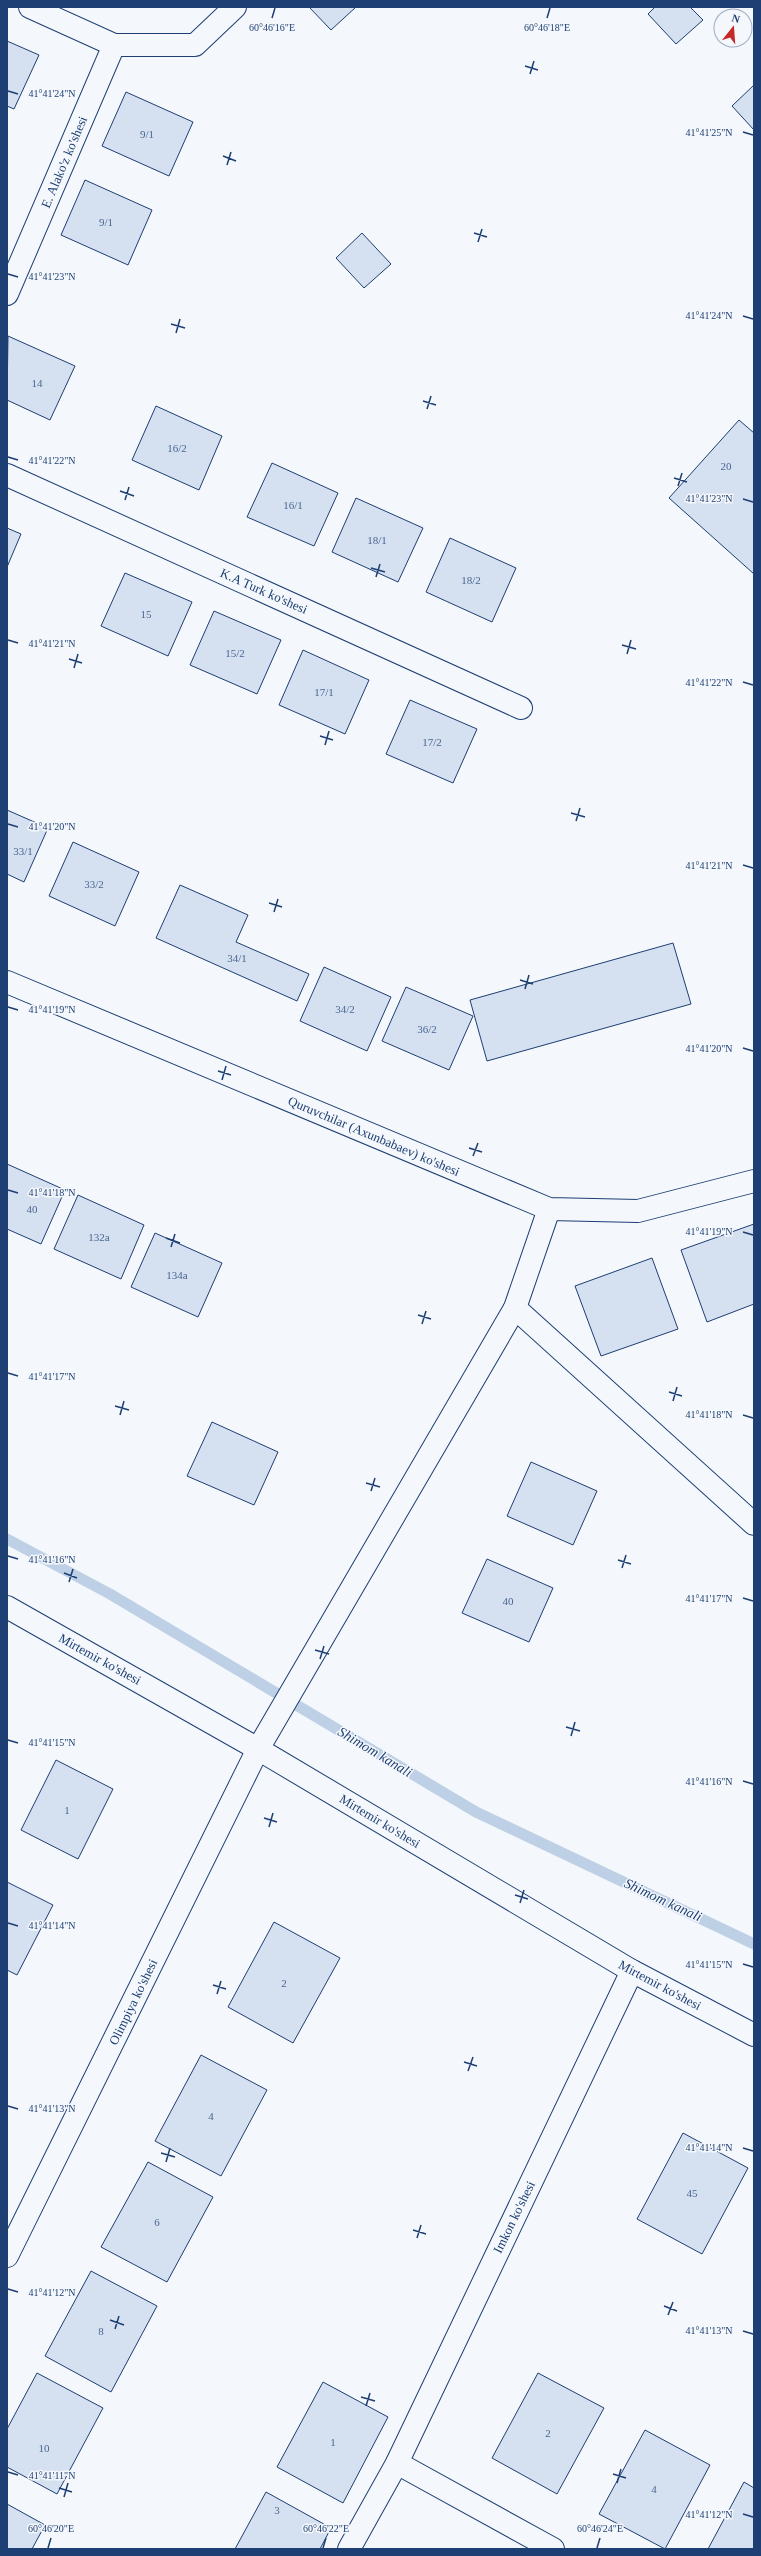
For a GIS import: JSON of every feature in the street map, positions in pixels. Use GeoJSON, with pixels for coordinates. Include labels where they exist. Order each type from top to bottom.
{"type":"FeatureCollection","features":[{"type":"Feature","properties":{"kind":"street"},"geometry":{"type":"LineString","coordinates":[[30,7],[114,45],[195,45],[236,7]]}},
{"type":"Feature","properties":{"kind":"street","name":"E. Alako'z ko'shesi"},"geometry":{"type":"LineString","coordinates":[[7,294],[114,45]]}},
{"type":"Feature","properties":{"kind":"street","name":"K.A Turk ko'shesi"},"geometry":{"type":"LineString","coordinates":[[7,475],[521,708]]}},
{"type":"Feature","properties":{"kind":"street","name":"Quruvchilar (Axunbabaev) ko'shesi"},"geometry":{"type":"LineString","coordinates":[[7,982],[549,1209],[638,1211],[754,1181]]}},
{"type":"Feature","properties":{"kind":"street","name":"Olimpiya ko'shesi"},"geometry":{"type":"LineString","coordinates":[[7,2256],[258,1749],[515,1308],[549,1209]]}},
{"type":"Feature","properties":{"kind":"street"},"geometry":{"type":"LineString","coordinates":[[515,1308],[754,1524]]}},
{"type":"Feature","properties":{"kind":"street","name":"Mirtemir ko'shesi"},"geometry":{"type":"LineString","coordinates":[[7,1607],[258,1749],[632,1971],[754,2035]]}},
{"type":"Feature","properties":{"kind":"street","name":"Imkon ko'shesi"},"geometry":{"type":"LineString","coordinates":[[349,2549],[397,2463],[632,1971]]}},
{"type":"Feature","properties":{"kind":"street"},"geometry":{"type":"LineString","coordinates":[[397,2463],[553,2549]]}},
{"type":"Feature","properties":{"kind":"building"},"geometry":{"type":"Polygon","coordinates":[[[309,7],[356,7],[331,30],[309,7]]]}},
{"type":"Feature","properties":{"kind":"building"},"geometry":{"type":"Polygon","coordinates":[[[655,7],[690,7],[703,20],[676,44],[648,14],[655,7]]]}},
{"type":"Feature","properties":{"kind":"building"},"geometry":{"type":"Polygon","coordinates":[[[7,41],[39,55],[14,109],[7,106],[7,41]]]}},
{"type":"Feature","properties":{"kind":"building"},"geometry":{"type":"Polygon","coordinates":[[[754,85],[754,130],[732,106],[754,85]]]}},
{"type":"Feature","properties":{"kind":"building"},"geometry":{"type":"Polygon","coordinates":[[[126,92],[193,122],[169,176],[102,146],[126,92]]]}},
{"type":"Feature","properties":{"kind":"building"},"geometry":{"type":"Polygon","coordinates":[[[85,180],[152,210],[128,265],[61,235],[85,180]]]}},
{"type":"Feature","properties":{"kind":"building"},"geometry":{"type":"Polygon","coordinates":[[[362,233],[391,264],[364,288],[336,258],[362,233]]]}},
{"type":"Feature","properties":{"kind":"building"},"geometry":{"type":"Polygon","coordinates":[[[8,336],[75,366],[50,420],[7,400],[8,336]]]}},
{"type":"Feature","properties":{"kind":"building"},"geometry":{"type":"Polygon","coordinates":[[[156,406],[222,436],[199,490],[132,460],[156,406]]]}},
{"type":"Feature","properties":{"kind":"building"},"geometry":{"type":"Polygon","coordinates":[[[739,420],[754,433],[754,574],[669,498],[739,420]]]}},
{"type":"Feature","properties":{"kind":"building"},"geometry":{"type":"Polygon","coordinates":[[[272,463],[338,493],[314,546],[247,517],[272,463]]]}},
{"type":"Feature","properties":{"kind":"building"},"geometry":{"type":"Polygon","coordinates":[[[356,498],[423,528],[398,582],[332,552],[356,498]]]}},
{"type":"Feature","properties":{"kind":"building"},"geometry":{"type":"Polygon","coordinates":[[[7,528],[21,534],[7,567],[7,528]]]}},
{"type":"Feature","properties":{"kind":"building"},"geometry":{"type":"Polygon","coordinates":[[[450,538],[516,568],[492,622],[426,592],[450,538]]]}},
{"type":"Feature","properties":{"kind":"building"},"geometry":{"type":"Polygon","coordinates":[[[125,573],[192,602],[168,656],[101,626],[125,573]]]}},
{"type":"Feature","properties":{"kind":"building"},"geometry":{"type":"Polygon","coordinates":[[[214,611],[281,640],[257,694],[190,665],[214,611]]]}},
{"type":"Feature","properties":{"kind":"building"},"geometry":{"type":"Polygon","coordinates":[[[303,650],[369,680],[345,734],[279,705],[303,650]]]}},
{"type":"Feature","properties":{"kind":"building"},"geometry":{"type":"Polygon","coordinates":[[[410,700],[477,729],[453,783],[386,754],[410,700]]]}},
{"type":"Feature","properties":{"kind":"building"},"geometry":{"type":"Polygon","coordinates":[[[7,810],[48,828],[24,882],[7,874],[7,810]]]}},
{"type":"Feature","properties":{"kind":"building"},"geometry":{"type":"Polygon","coordinates":[[[73,842],[139,872],[115,926],[49,896],[73,842]]]}},
{"type":"Feature","properties":{"kind":"building"},"geometry":{"type":"Polygon","coordinates":[[[180,885],[248,915],[236,942],[309,974],[297,1001],[156,938],[180,885]]]}},
{"type":"Feature","properties":{"kind":"building"},"geometry":{"type":"Polygon","coordinates":[[[673,943],[691,1004],[487,1061],[470,1000],[673,943]]]}},
{"type":"Feature","properties":{"kind":"building"},"geometry":{"type":"Polygon","coordinates":[[[324,967],[391,997],[367,1051],[300,1021],[324,967]]]}},
{"type":"Feature","properties":{"kind":"building"},"geometry":{"type":"Polygon","coordinates":[[[406,987],[473,1016],[449,1070],[382,1041],[406,987]]]}},
{"type":"Feature","properties":{"kind":"building"},"geometry":{"type":"Polygon","coordinates":[[[7,1164],[65,1190],[41,1244],[7,1229],[7,1164]]]}},
{"type":"Feature","properties":{"kind":"building"},"geometry":{"type":"Polygon","coordinates":[[[78,1195],[144,1225],[121,1279],[54,1249],[78,1195]]]}},
{"type":"Feature","properties":{"kind":"building"},"geometry":{"type":"Polygon","coordinates":[[[754,1224],[754,1304],[707,1322],[681,1250],[754,1224]]]}},
{"type":"Feature","properties":{"kind":"building"},"geometry":{"type":"Polygon","coordinates":[[[155,1233],[222,1263],[198,1317],[131,1287],[155,1233]]]}},
{"type":"Feature","properties":{"kind":"building"},"geometry":{"type":"Polygon","coordinates":[[[652,1258],[678,1329],[601,1356],[575,1286],[652,1258]]]}},
{"type":"Feature","properties":{"kind":"building"},"geometry":{"type":"Polygon","coordinates":[[[212,1422],[278,1452],[254,1505],[187,1476],[212,1422]]]}},
{"type":"Feature","properties":{"kind":"building"},"geometry":{"type":"Polygon","coordinates":[[[531,1462],[597,1491],[573,1545],[507,1516],[531,1462]]]}},
{"type":"Feature","properties":{"kind":"building"},"geometry":{"type":"Polygon","coordinates":[[[487,1559],[553,1588],[529,1642],[462,1613],[487,1559]]]}},
{"type":"Feature","properties":{"kind":"building"},"geometry":{"type":"Polygon","coordinates":[[[56,1760],[113,1789],[78,1859],[21,1830],[56,1760]]]}},
{"type":"Feature","properties":{"kind":"building"},"geometry":{"type":"Polygon","coordinates":[[[7,1882],[53,1905],[17,1975],[7,1970],[7,1882]]]}},
{"type":"Feature","properties":{"kind":"building"},"geometry":{"type":"Polygon","coordinates":[[[274,1922],[340,1958],[293,2043],[228,2007],[274,1922]]]}},
{"type":"Feature","properties":{"kind":"building"},"geometry":{"type":"Polygon","coordinates":[[[201,2055],[267,2090],[221,2176],[155,2141],[201,2055]]]}},
{"type":"Feature","properties":{"kind":"building"},"geometry":{"type":"Polygon","coordinates":[[[683,2133],[748,2168],[702,2254],[637,2219],[683,2133]]]}},
{"type":"Feature","properties":{"kind":"building"},"geometry":{"type":"Polygon","coordinates":[[[148,2162],[213,2197],[167,2282],[101,2247],[148,2162]]]}},
{"type":"Feature","properties":{"kind":"building"},"geometry":{"type":"Polygon","coordinates":[[[91,2271],[157,2306],[111,2392],[45,2356],[91,2271]]]}},
{"type":"Feature","properties":{"kind":"building"},"geometry":{"type":"Polygon","coordinates":[[[37,2373],[103,2408],[57,2494],[7,2467],[7,2429],[37,2373]]]}},
{"type":"Feature","properties":{"kind":"building"},"geometry":{"type":"Polygon","coordinates":[[[538,2373],[604,2408],[557,2494],[492,2458],[538,2373]]]}},
{"type":"Feature","properties":{"kind":"building"},"geometry":{"type":"Polygon","coordinates":[[[323,2382],[388,2417],[343,2503],[277,2467],[323,2382]]]}},
{"type":"Feature","properties":{"kind":"building"},"geometry":{"type":"Polygon","coordinates":[[[645,2430],[710,2465],[665,2549],[599,2514],[645,2430]]]}},
{"type":"Feature","properties":{"kind":"building"},"geometry":{"type":"Polygon","coordinates":[[[744,2482],[754,2488],[754,2549],[708,2549],[744,2482]]]}},
{"type":"Feature","properties":{"kind":"building"},"geometry":{"type":"Polygon","coordinates":[[[266,2492],[331,2528],[320,2549],[235,2549],[266,2492]]]}},
{"type":"Feature","properties":{"kind":"building"},"geometry":{"type":"Polygon","coordinates":[[[7,2504],[45,2525],[32,2549],[7,2549],[7,2504]]]}},
{"type":"Feature","properties":{"kind":"waterway","name":"Shimom kanali"},"geometry":{"type":"LineString","coordinates":[[7,1539],[110,1594],[476,1812],[754,1944]]}}]}
